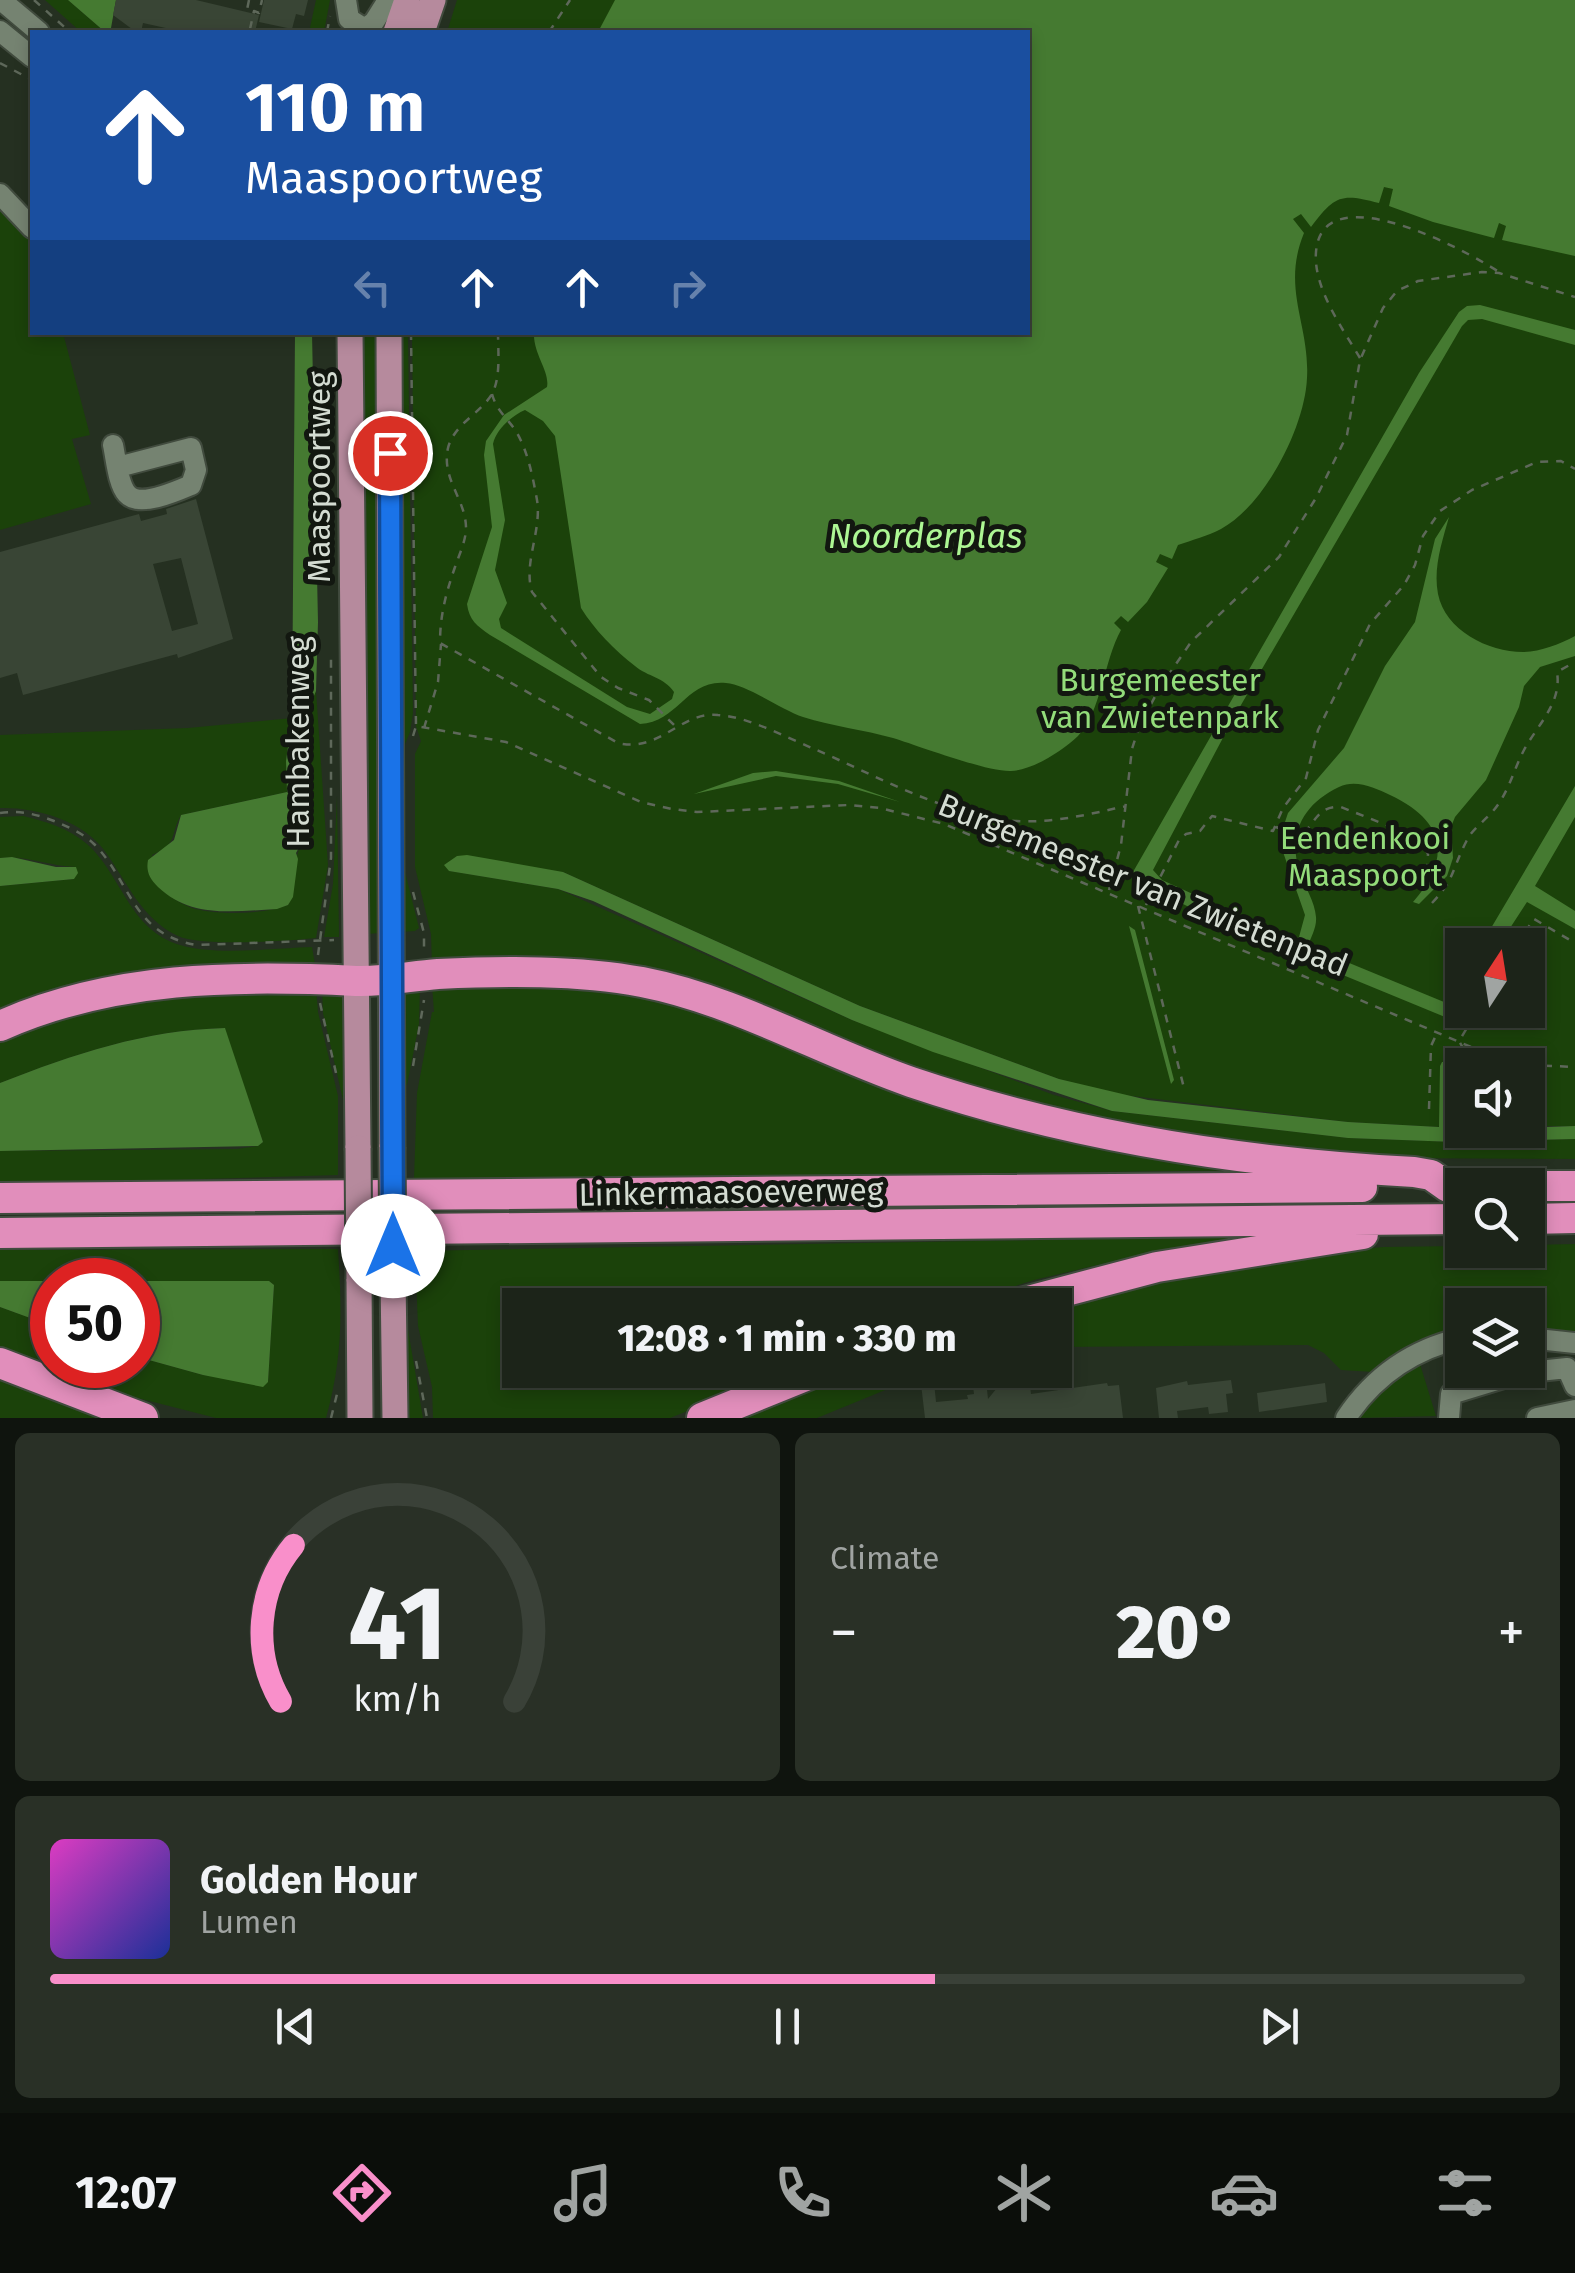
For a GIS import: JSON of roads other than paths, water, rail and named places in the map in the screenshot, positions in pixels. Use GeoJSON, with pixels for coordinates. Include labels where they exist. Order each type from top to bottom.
{"type":"FeatureCollection","features":[{"type":"Feature","properties":{"kind":"highway"},"geometry":{"type":"LineString","coordinates":[[0,1026],[80,997],[138,986],[564,974],[641,982],[688,993],[909,1081],[1037,1120],[1168,1148],[1414,1172],[1445,1182]]}},
{"type":"Feature","properties":{"kind":"highway"},"geometry":{"type":"LineString","coordinates":[[1545,1186],[1575,1186]]}},
{"type":"Feature","properties":{"kind":"highway","name":"Linkermaasoeverweg"},"geometry":{"type":"LineString","coordinates":[[0,1198],[1445,1187]]}},
{"type":"Feature","properties":{"kind":"highway"},"geometry":{"type":"LineString","coordinates":[[1545,1219],[1575,1218]]}},
{"type":"Feature","properties":{"kind":"highway","name":"Linkermaasoeverweg"},"geometry":{"type":"LineString","coordinates":[[0,1233],[1445,1220]]}},
{"type":"Feature","properties":{"kind":"highway"},"geometry":{"type":"LineString","coordinates":[[1072,1290],[1157,1268],[1445,1221]]}},
{"type":"Feature","properties":{"kind":"highway"},"geometry":{"type":"LineString","coordinates":[[0,1363],[143,1418]]}},
{"type":"Feature","properties":{"kind":"highway"},"geometry":{"type":"LineString","coordinates":[[702,1418],[776,1388]]}},
{"type":"Feature","properties":{"kind":"main road"},"geometry":{"type":"LineString","coordinates":[[397,30],[407,0]]}},
{"type":"Feature","properties":{"kind":"main road"},"geometry":{"type":"LineString","coordinates":[[423,30],[434,0]]}},
{"type":"Feature","properties":{"kind":"main road","name":"Maaspoortweg"},"geometry":{"type":"LineString","coordinates":[[350,335],[356,981]]}},
{"type":"Feature","properties":{"kind":"main road"},"geometry":{"type":"LineString","coordinates":[[389,335],[394,1418]]}},
{"type":"Feature","properties":{"kind":"main road"},"geometry":{"type":"LineString","coordinates":[[356,981],[360,1418]]}},
{"type":"Feature","properties":{"kind":"street"},"geometry":{"type":"LineString","coordinates":[[1,0],[37,30]]}},
{"type":"Feature","properties":{"kind":"street"},"geometry":{"type":"LineString","coordinates":[[346,0],[349,19],[364,29],[374,22],[388,0]]}},
{"type":"Feature","properties":{"kind":"street"},"geometry":{"type":"LineString","coordinates":[[0,31],[30,55]]}},
{"type":"Feature","properties":{"kind":"street"},"geometry":{"type":"LineString","coordinates":[[0,194],[30,226]]}},
{"type":"Feature","properties":{"kind":"street"},"geometry":{"type":"LineString","coordinates":[[150,436],[156,457]]}},
{"type":"Feature","properties":{"kind":"street"},"geometry":{"type":"LineString","coordinates":[[113,446],[118,467],[125,492],[132,498],[143,500],[182,489],[195,479],[191,448],[118,467]]}},
{"type":"Feature","properties":{"kind":"street"},"geometry":{"type":"LineString","coordinates":[[1545,1340],[1575,1344]]}},
{"type":"Feature","properties":{"kind":"street"},"geometry":{"type":"LineString","coordinates":[[1346,1418],[1358,1400],[1395,1367],[1445,1343]]}},
{"type":"Feature","properties":{"kind":"street"},"geometry":{"type":"LineString","coordinates":[[1449,1418],[1451,1394],[1520,1373],[1566,1368],[1575,1386]]}},
{"type":"Feature","properties":{"kind":"street"},"geometry":{"type":"LineString","coordinates":[[1536,1418],[1575,1410]]}},
{"type":"Feature","properties":{"kind":"water"},"geometry":{"type":"Polygon","coordinates":[[[68,0],[116,0],[111,28],[114,30],[103,30],[68,0]]]}},
{"type":"Feature","properties":{"kind":"water","name":"Noorderplas"},"geometry":{"type":"Polygon","coordinates":[[[615,0],[1575,0],[1575,256],[1502,240],[1506,226],[1499,223],[1494,238],[1433,222],[1389,206],[1393,189],[1384,187],[1379,203],[1340,199],[1326,208],[1311,227],[1301,214],[1293,219],[1304,233],[1295,272],[1307,378],[1291,441],[1267,484],[1237,518],[1216,531],[1178,545],[1172,559],[1160,554],[1156,562],[1168,568],[1147,602],[1128,622],[1121,616],[1114,623],[1121,630],[1086,726],[1064,748],[1020,770],[986,767],[893,738],[803,717],[726,683],[701,687],[664,716],[640,724],[474,622],[467,604],[492,527],[486,441],[504,415],[547,387],[534,335],[1030,335],[1030,30],[599,30],[615,0]],[[525,410],[505,424],[493,444],[505,520],[495,570],[507,603],[499,619],[501,628],[627,707],[650,714],[672,699],[674,692],[620,654],[581,608],[555,436],[543,421],[525,410]]]}},
{"type":"Feature","properties":{"kind":"water"},"geometry":{"type":"Polygon","coordinates":[[[1480,305],[1575,330],[1575,345],[1482,319],[1468,320],[1462,326],[1234,717],[1153,870],[1162,880],[1294,940],[1299,937],[1305,915],[1283,852],[1282,831],[1288,813],[1344,748],[1385,666],[1415,622],[1435,539],[1449,517],[1437,575],[1438,594],[1449,618],[1470,636],[1510,651],[1536,651],[1575,636],[1575,656],[1540,667],[1524,686],[1519,707],[1486,780],[1455,817],[1451,827],[1453,858],[1447,876],[1419,904],[1413,902],[1434,870],[1437,841],[1422,816],[1390,795],[1359,784],[1345,785],[1326,794],[1307,811],[1296,846],[1300,874],[1316,917],[1308,946],[1445,1001],[1445,1017],[1243,934],[1137,881],[1133,872],[1419,373],[1459,312],[1467,306],[1480,305]]]}},
{"type":"Feature","properties":{"kind":"water"},"geometry":{"type":"Polygon","coordinates":[[[295,335],[312,335],[316,691],[305,718],[304,838],[296,853],[293,897],[288,905],[277,909],[214,911],[171,897],[150,877],[148,860],[174,840],[181,815],[287,792],[286,761],[292,718],[295,335]]]}},
{"type":"Feature","properties":{"kind":"water"},"geometry":{"type":"Polygon","coordinates":[[[776,771],[839,781],[900,802],[838,784],[776,776],[694,794],[753,773],[776,771]]]}},
{"type":"Feature","properties":{"kind":"water"},"geometry":{"type":"Polygon","coordinates":[[[1575,786],[1575,817],[1535,886],[1575,911],[1575,929],[1527,902],[1510,928],[1491,928],[1575,786]]]}},
{"type":"Feature","properties":{"kind":"water"},"geometry":{"type":"Polygon","coordinates":[[[457,856],[563,872],[860,1006],[1059,1079],[1148,1100],[1348,1122],[1439,1127],[1440,1066],[1445,1062],[1445,1142],[1348,1138],[1112,1111],[933,1052],[852,1020],[593,901],[558,889],[449,871],[444,865],[457,856]]]}},
{"type":"Feature","properties":{"kind":"water"},"geometry":{"type":"Polygon","coordinates":[[[0,858],[56,867],[76,867],[78,873],[74,879],[0,886],[0,858]]]}},
{"type":"Feature","properties":{"kind":"water"},"geometry":{"type":"Polygon","coordinates":[[[1129,926],[1135,930],[1174,1080],[1171,1084],[1129,926]]]}},
{"type":"Feature","properties":{"kind":"water"},"geometry":{"type":"Polygon","coordinates":[[[225,1028],[263,1142],[258,1146],[0,1151],[0,1083],[110,1045],[166,1033],[225,1028]]]}},
{"type":"Feature","properties":{"kind":"water"},"geometry":{"type":"Polygon","coordinates":[[[1575,1126],[1575,1139],[1545,1140],[1545,1127],[1575,1126]]]}},
{"type":"Feature","properties":{"kind":"water"},"geometry":{"type":"Polygon","coordinates":[[[0,1281],[30,1281],[30,1318],[0,1307],[0,1281]]]}},
{"type":"Feature","properties":{"kind":"water"},"geometry":{"type":"Polygon","coordinates":[[[160,1281],[269,1281],[274,1285],[268,1382],[263,1387],[160,1363],[160,1281]]]}},
{"type":"Feature","properties":{"kind":"park label","name":"Burgemeester van Zwietenpark"},"geometry":{"type":"Point","coordinates":[1160,698]}},
{"type":"Feature","properties":{"kind":"park label","name":"Eendenkooi Maaspoort"},"geometry":{"type":"Point","coordinates":[1365,856]}}]}
